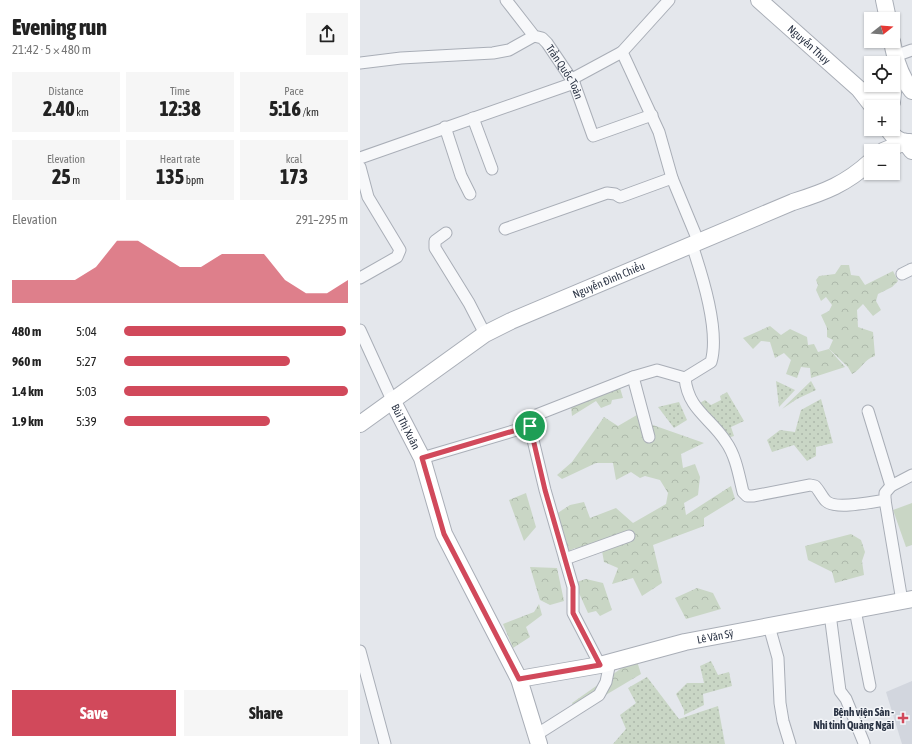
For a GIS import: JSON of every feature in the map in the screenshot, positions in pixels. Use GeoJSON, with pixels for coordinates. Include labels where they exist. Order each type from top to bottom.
{"type":"FeatureCollection","features":[{"type":"Feature","properties":{"kind":"street","name":"Trần Quốc Toản"},"geometry":{"type":"LineString","coordinates":[[506,0],[534,36],[542,38],[547,43],[573,81],[593,136],[652,116]]}},
{"type":"Feature","properties":{"kind":"street"},"geometry":{"type":"LineString","coordinates":[[360,158],[573,81],[622,52],[668,0]]}},
{"type":"Feature","properties":{"kind":"street","name":"Nguyễn Thụy"},"geometry":{"type":"LineString","coordinates":[[758,0],[859,89]]}},
{"type":"Feature","properties":{"kind":"street"},"geometry":{"type":"LineString","coordinates":[[884,0],[887,12]]}},
{"type":"Feature","properties":{"kind":"street"},"geometry":{"type":"LineString","coordinates":[[360,63],[401,58],[493,53],[509,50],[534,36]]}},
{"type":"Feature","properties":{"kind":"street"},"geometry":{"type":"LineString","coordinates":[[894,53],[912,50]]}},
{"type":"Feature","properties":{"kind":"street"},"geometry":{"type":"LineString","coordinates":[[538,740],[599,695],[606,682],[605,664],[575,620],[573,613],[573,587],[545,490],[528,419],[633,377],[657,370],[685,378],[711,362],[713,348],[709,304],[696,244],[672,178],[659,132],[622,52]]}},
{"type":"Feature","properties":{"kind":"street"},"geometry":{"type":"LineString","coordinates":[[894,53],[906,84],[912,91]]}},
{"type":"Feature","properties":{"kind":"street"},"geometry":{"type":"LineString","coordinates":[[891,100],[894,53]]}},
{"type":"Feature","properties":{"kind":"street"},"geometry":{"type":"LineString","coordinates":[[859,89],[882,100]]}},
{"type":"Feature","properties":{"kind":"street"},"geometry":{"type":"LineString","coordinates":[[859,89],[868,100]]}},
{"type":"Feature","properties":{"kind":"street"},"geometry":{"type":"LineString","coordinates":[[900,100],[912,98]]}},
{"type":"Feature","properties":{"kind":"street"},"geometry":{"type":"LineString","coordinates":[[473,118],[492,169]]}},
{"type":"Feature","properties":{"kind":"street"},"geometry":{"type":"LineString","coordinates":[[444,127],[461,176],[470,194]]}},
{"type":"Feature","properties":{"kind":"street"},"geometry":{"type":"LineString","coordinates":[[893,136],[910,145]]}},
{"type":"Feature","properties":{"kind":"street"},"geometry":{"type":"LineString","coordinates":[[900,147],[910,145]]}},
{"type":"Feature","properties":{"kind":"street"},"geometry":{"type":"LineString","coordinates":[[360,167],[368,197],[400,250],[397,257],[360,278]]}},
{"type":"Feature","properties":{"kind":"street","name":"Nguyễn Đình Chiểu"},"geometry":{"type":"LineString","coordinates":[[360,424],[485,334],[511,321],[696,244],[792,202],[826,192],[856,175],[864,168]]}},
{"type":"Feature","properties":{"kind":"street"},"geometry":{"type":"LineString","coordinates":[[505,229],[607,193],[615,194],[620,197],[672,178]]}},
{"type":"Feature","properties":{"kind":"street"},"geometry":{"type":"LineString","coordinates":[[446,233],[435,242],[435,248],[469,303],[485,334]]}},
{"type":"Feature","properties":{"kind":"street","name":"Bùi Thị Xuân"},"geometry":{"type":"LineString","coordinates":[[360,330],[392,400],[422,458],[444,534],[519,679],[538,740]]}},
{"type":"Feature","properties":{"kind":"street"},"geometry":{"type":"LineString","coordinates":[[633,377],[649,437]]}},
{"type":"Feature","properties":{"kind":"street"},"geometry":{"type":"LineString","coordinates":[[685,378],[688,392],[695,406],[727,443],[743,492],[747,496],[810,485],[815,486],[826,502],[832,505],[840,506],[885,500]]}},
{"type":"Feature","properties":{"kind":"street"},"geometry":{"type":"LineString","coordinates":[[868,411],[891,486]]}},
{"type":"Feature","properties":{"kind":"street"},"geometry":{"type":"LineString","coordinates":[[422,458],[530,426]]}},
{"type":"Feature","properties":{"kind":"street"},"geometry":{"type":"LineString","coordinates":[[907,600],[885,500],[885,492],[891,486],[912,475]]}},
{"type":"Feature","properties":{"kind":"street"},"geometry":{"type":"LineString","coordinates":[[565,559],[629,536]]}},
{"type":"Feature","properties":{"kind":"street","name":"Lê Văn Sỹ"},"geometry":{"type":"LineString","coordinates":[[519,679],[605,664],[685,642],[907,600]]}},
{"type":"Feature","properties":{"kind":"street"},"geometry":{"type":"LineString","coordinates":[[855,610],[870,686]]}},
{"type":"Feature","properties":{"kind":"street"},"geometry":{"type":"LineString","coordinates":[[830,614],[840,691],[846,699],[864,743]]}},
{"type":"Feature","properties":{"kind":"street"},"geometry":{"type":"LineString","coordinates":[[769,626],[778,658],[780,702],[783,721],[790,744]]}},
{"type":"Feature","properties":{"kind":"street"},"geometry":{"type":"LineString","coordinates":[[360,651],[364,687],[385,744]]}},
{"type":"Feature","properties":{"kind":"shaded area","name":"Bệnh viện Sản - Nhi tỉnh Quảng Ngãi"},"geometry":{"type":"Polygon","coordinates":[[[912,681],[912,744],[902,744],[886,692],[912,681]]]}},
{"type":"Feature","properties":{"kind":"green space"},"geometry":{"type":"Polygon","coordinates":[[[841,265],[849,265],[851,275],[859,276],[865,285],[893,271],[898,281],[892,287],[878,294],[876,301],[881,310],[873,316],[863,304],[857,310],[858,327],[873,332],[875,356],[868,359],[852,374],[848,367],[829,349],[833,340],[827,337],[827,328],[821,315],[829,311],[832,305],[826,297],[821,301],[816,290],[818,285],[816,280],[819,276],[835,274],[841,265]]]}},
{"type":"Feature","properties":{"kind":"green space"},"geometry":{"type":"Polygon","coordinates":[[[770,326],[781,335],[790,329],[807,337],[808,345],[814,344],[818,352],[829,349],[845,367],[811,378],[810,368],[801,367],[797,378],[786,374],[791,360],[784,353],[775,358],[770,342],[761,341],[753,349],[743,338],[770,326]]]}},
{"type":"Feature","properties":{"kind":"green space"},"geometry":{"type":"Polygon","coordinates":[[[618,381],[623,398],[612,400],[611,404],[601,408],[596,401],[572,416],[570,398],[618,381]]]}},
{"type":"Feature","properties":{"kind":"green space"},"geometry":{"type":"Polygon","coordinates":[[[776,381],[795,390],[779,407],[776,381]]]}},
{"type":"Feature","properties":{"kind":"green space"},"geometry":{"type":"Polygon","coordinates":[[[811,381],[816,390],[797,399],[782,409],[811,381]]]}},
{"type":"Feature","properties":{"kind":"green space"},"geometry":{"type":"Polygon","coordinates":[[[727,392],[744,421],[731,427],[734,436],[724,439],[693,407],[705,400],[711,405],[721,400],[720,396],[727,392]]]}},
{"type":"Feature","properties":{"kind":"green space"},"geometry":{"type":"Polygon","coordinates":[[[821,399],[833,443],[816,447],[816,456],[807,461],[794,445],[772,452],[767,440],[780,430],[795,432],[801,410],[821,399]]]}},
{"type":"Feature","properties":{"kind":"green space"},"geometry":{"type":"Polygon","coordinates":[[[679,402],[687,420],[674,428],[658,407],[679,402]]]}},
{"type":"Feature","properties":{"kind":"green space"},"geometry":{"type":"Polygon","coordinates":[[[642,412],[650,424],[704,443],[681,454],[683,468],[695,464],[700,477],[698,495],[684,503],[686,515],[731,486],[735,499],[704,518],[704,526],[653,545],[662,583],[642,596],[633,578],[612,584],[618,568],[604,562],[602,551],[579,556],[575,548],[563,554],[550,518],[570,505],[584,502],[590,518],[616,508],[633,523],[666,504],[668,493],[660,480],[645,476],[640,478],[631,472],[616,480],[613,463],[596,463],[562,479],[557,475],[572,462],[604,417],[618,426],[642,412]]]}},
{"type":"Feature","properties":{"kind":"green space"},"geometry":{"type":"Polygon","coordinates":[[[526,493],[536,527],[524,541],[509,500],[526,493]]]}},
{"type":"Feature","properties":{"kind":"green space"},"geometry":{"type":"Polygon","coordinates":[[[912,503],[912,545],[906,547],[893,510],[912,503]]]}},
{"type":"Feature","properties":{"kind":"green space"},"geometry":{"type":"Polygon","coordinates":[[[851,534],[861,540],[865,552],[862,561],[864,575],[835,583],[832,572],[808,560],[805,546],[851,534]]]}},
{"type":"Feature","properties":{"kind":"green space"},"geometry":{"type":"Polygon","coordinates":[[[530,567],[557,568],[564,601],[550,605],[540,600],[530,567]]]}},
{"type":"Feature","properties":{"kind":"green space"},"geometry":{"type":"Polygon","coordinates":[[[586,579],[603,583],[612,610],[600,616],[596,611],[588,613],[579,593],[571,596],[570,584],[586,579]]]}},
{"type":"Feature","properties":{"kind":"green space"},"geometry":{"type":"Polygon","coordinates":[[[697,588],[713,593],[721,609],[686,619],[675,598],[697,588]]]}},
{"type":"Feature","properties":{"kind":"green space"},"geometry":{"type":"Polygon","coordinates":[[[539,604],[542,615],[526,627],[530,637],[513,648],[503,624],[534,612],[539,604]]]}},
{"type":"Feature","properties":{"kind":"green space"},"geometry":{"type":"Polygon","coordinates":[[[636,658],[641,674],[577,712],[572,703],[636,658]]]}},
{"type":"Feature","properties":{"kind":"green space"},"geometry":{"type":"Polygon","coordinates":[[[711,661],[718,675],[729,672],[732,686],[703,694],[704,705],[684,715],[684,710],[676,694],[687,683],[704,683],[700,666],[711,661]]]}},
{"type":"Feature","properties":{"kind":"green space"},"geometry":{"type":"Polygon","coordinates":[[[647,677],[679,719],[718,706],[725,744],[613,744],[626,729],[620,715],[636,703],[628,688],[647,677]]]}},
{"type":"Feature","properties":{"kind":"place","name":"Bệnh viện Sản - Nhi tỉnh Quảng Ngãi"},"geometry":{"type":"Point","coordinates":[903,718]}},
{"type":"Feature","properties":{"kind":"route"},"geometry":{"type":"LineString","coordinates":[[530,426],[545,490],[573,587],[573,613],[575,620],[600,665],[519,679],[444,534],[422,458],[530,426]]}}]}
